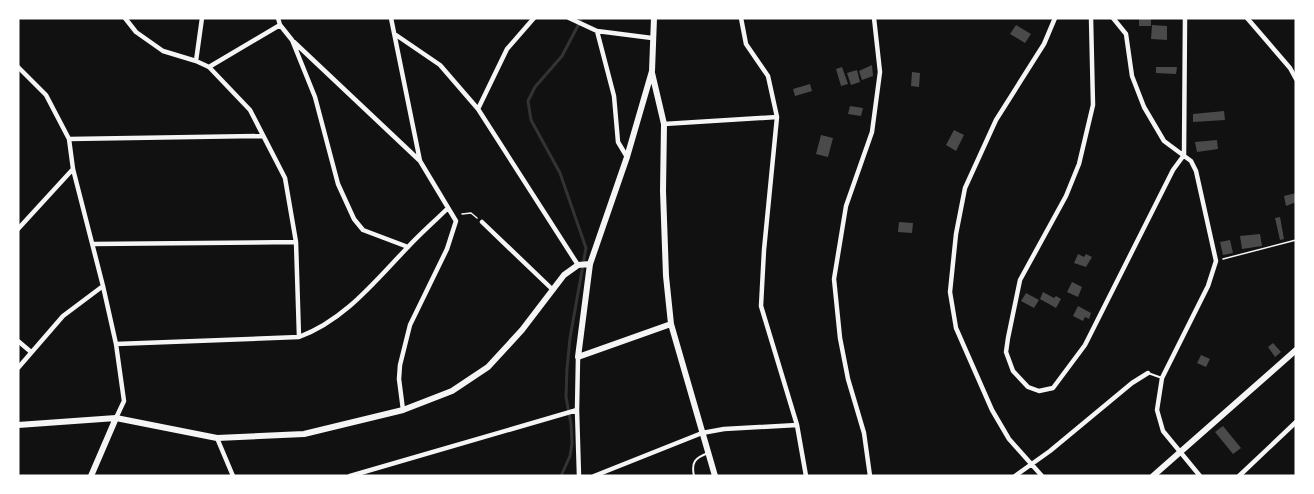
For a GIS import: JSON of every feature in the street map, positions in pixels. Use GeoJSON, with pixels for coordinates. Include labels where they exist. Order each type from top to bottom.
{"type":"FeatureCollection","features":[{"type":"Feature","properties":{"kind":"street"},"geometry":{"type":"LineString","coordinates":[[125,18],[136,32],[163,51],[209,67],[250,110],[285,177],[296,242],[299,337]]}},
{"type":"Feature","properties":{"kind":"street"},"geometry":{"type":"LineString","coordinates":[[196,61],[202,18]]}},
{"type":"Feature","properties":{"kind":"street"},"geometry":{"type":"LineString","coordinates":[[278,18],[280,25],[292,40],[420,161],[456,221],[447,249],[410,325],[400,372],[403,410]]}},
{"type":"Feature","properties":{"kind":"street"},"geometry":{"type":"LineString","coordinates":[[391,18],[420,161]]}},
{"type":"Feature","properties":{"kind":"street"},"geometry":{"type":"LineString","coordinates":[[478,109],[507,49],[534,18]]}},
{"type":"Feature","properties":{"kind":"street"},"geometry":{"type":"LineString","coordinates":[[654,18],[652,71],[664,124],[663,191],[666,276],[671,324],[715,476]]}},
{"type":"Feature","properties":{"kind":"street"},"geometry":{"type":"LineString","coordinates":[[741,18],[746,44],[768,76],[777,117],[761,306],[797,425],[806,476]]}},
{"type":"Feature","properties":{"kind":"street"},"geometry":{"type":"LineString","coordinates":[[870,476],[864,433],[848,379],[840,338],[834,279],[846,206],[872,132],[880,72],[874,18]]}},
{"type":"Feature","properties":{"kind":"street"},"geometry":{"type":"LineString","coordinates":[[1042,476],[1010,439],[983,391],[956,328],[950,292],[956,234],[965,188],[996,120],[1044,44],[1055,18]]}},
{"type":"Feature","properties":{"kind":"street"},"geometry":{"type":"LineString","coordinates":[[1091,18],[1093,105],[1079,164],[1066,196],[1023,270],[1006,352],[1019,379],[1028,387],[1039,391],[1053,388],[1085,345],[1173,170],[1184,155],[1185,18]]}},
{"type":"Feature","properties":{"kind":"street"},"geometry":{"type":"LineString","coordinates":[[1113,18],[1126,34],[1132,76],[1144,107],[1164,141],[1191,161],[1196,171],[1216,261],[1208,286],[1162,378],[1157,410],[1163,431],[1200,476]]}},
{"type":"Feature","properties":{"kind":"street"},"geometry":{"type":"LineString","coordinates":[[1247,18],[1290,68],[1296,79]]}},
{"type":"Feature","properties":{"kind":"street"},"geometry":{"type":"LineString","coordinates":[[570,19],[597,31],[652,38]]}},
{"type":"Feature","properties":{"kind":"street"},"geometry":{"type":"LineString","coordinates":[[209,67],[280,25]]}},
{"type":"Feature","properties":{"kind":"street"},"geometry":{"type":"LineString","coordinates":[[597,31],[614,96],[618,142],[627,157]]}},
{"type":"Feature","properties":{"kind":"street"},"geometry":{"type":"LineString","coordinates":[[396,35],[440,65],[478,109],[578,264]]}},
{"type":"Feature","properties":{"kind":"street"},"geometry":{"type":"LineString","coordinates":[[292,40],[315,97],[338,184],[354,219],[363,230],[408,247]]}},
{"type":"Feature","properties":{"kind":"street"},"geometry":{"type":"LineString","coordinates":[[18,67],[46,95],[69,139],[73,170],[104,286],[116,344],[123,401],[91,476]]}},
{"type":"Feature","properties":{"kind":"street"},"geometry":{"type":"LineString","coordinates":[[579,476],[574,411],[590,264],[627,157],[652,71]]}},
{"type":"Feature","properties":{"kind":"street"},"geometry":{"type":"LineString","coordinates":[[664,124],[777,117]]}},
{"type":"Feature","properties":{"kind":"street"},"geometry":{"type":"LineString","coordinates":[[69,139],[263,136]]}},
{"type":"Feature","properties":{"kind":"street"},"geometry":{"type":"LineString","coordinates":[[18,229],[73,170]]}},
{"type":"Feature","properties":{"kind":"street"},"geometry":{"type":"LineString","coordinates":[[116,344],[299,337],[325,325],[367,291],[448,208]]}},
{"type":"Feature","properties":{"kind":"street"},"geometry":{"type":"LineString","coordinates":[[482,222],[553,290]]}},
{"type":"Feature","properties":{"kind":"street"},"geometry":{"type":"LineString","coordinates":[[93,244],[296,242]]}},
{"type":"Feature","properties":{"kind":"street"},"geometry":{"type":"LineString","coordinates":[[18,425],[116,418],[217,438],[304,434],[403,410],[452,391],[488,367],[522,330],[564,275],[578,264],[590,264]]}},
{"type":"Feature","properties":{"kind":"street"},"geometry":{"type":"LineString","coordinates":[[18,368],[63,316],[104,286]]}},
{"type":"Feature","properties":{"kind":"street"},"geometry":{"type":"LineString","coordinates":[[579,357],[671,324]]}},
{"type":"Feature","properties":{"kind":"street"},"geometry":{"type":"LineString","coordinates":[[18,341],[31,352]]}},
{"type":"Feature","properties":{"kind":"street"},"geometry":{"type":"LineString","coordinates":[[1153,476],[1296,350]]}},
{"type":"Feature","properties":{"kind":"street"},"geometry":{"type":"LineString","coordinates":[[1015,476],[1050,451],[1132,383],[1148,373]]}},
{"type":"Feature","properties":{"kind":"street"},"geometry":{"type":"LineString","coordinates":[[350,476],[574,411]]}},
{"type":"Feature","properties":{"kind":"street"},"geometry":{"type":"LineString","coordinates":[[1239,476],[1296,422]]}},
{"type":"Feature","properties":{"kind":"street"},"geometry":{"type":"LineString","coordinates":[[594,476],[702,433],[724,429],[797,425]]}},
{"type":"Feature","properties":{"kind":"street"},"geometry":{"type":"LineString","coordinates":[[217,438],[233,476]]}},
{"type":"Feature","properties":{"kind":"lane"},"geometry":{"type":"LineString","coordinates":[[1148,373],[1162,378]]}},
{"type":"Feature","properties":{"kind":"lane"},"geometry":{"type":"LineString","coordinates":[[694,476],[692,464],[695,459],[708,453]]}},
{"type":"Feature","properties":{"kind":"path"},"geometry":{"type":"LineString","coordinates":[[454,216],[471,213],[482,222]]}},
{"type":"Feature","properties":{"kind":"path"},"geometry":{"type":"LineString","coordinates":[[1216,261],[1296,240]]}},
{"type":"Feature","properties":{"kind":"building"},"geometry":{"type":"Polygon","coordinates":[[[1139,18],[1151,18],[1151,26],[1139,26],[1139,18]]]}},
{"type":"Feature","properties":{"kind":"building"},"geometry":{"type":"Polygon","coordinates":[[[1016,25],[1031,34],[1025,43],[1010,34],[1016,25]]]}},
{"type":"Feature","properties":{"kind":"building"},"geometry":{"type":"Polygon","coordinates":[[[1152,25],[1167,26],[1167,40],[1151,39],[1152,25]]]}},
{"type":"Feature","properties":{"kind":"building"},"geometry":{"type":"Polygon","coordinates":[[[872,65],[873,76],[862,80],[859,71],[872,65]]]}},
{"type":"Feature","properties":{"kind":"building"},"geometry":{"type":"Polygon","coordinates":[[[842,67],[848,84],[841,86],[836,69],[842,67]]]}},
{"type":"Feature","properties":{"kind":"building"},"geometry":{"type":"Polygon","coordinates":[[[1156,67],[1177,67],[1176,74],[1156,73],[1156,67]]]}},
{"type":"Feature","properties":{"kind":"building"},"geometry":{"type":"Polygon","coordinates":[[[857,70],[860,82],[851,85],[847,73],[857,70]]]}},
{"type":"Feature","properties":{"kind":"building"},"geometry":{"type":"Polygon","coordinates":[[[912,72],[920,73],[919,87],[911,86],[912,72]]]}},
{"type":"Feature","properties":{"kind":"building"},"geometry":{"type":"Polygon","coordinates":[[[810,84],[812,91],[795,96],[793,89],[810,84]]]}},
{"type":"Feature","properties":{"kind":"building"},"geometry":{"type":"Polygon","coordinates":[[[850,106],[863,108],[861,116],[848,114],[850,106]]]}},
{"type":"Feature","properties":{"kind":"building"},"geometry":{"type":"Polygon","coordinates":[[[1224,111],[1225,120],[1193,122],[1193,114],[1224,111]]]}},
{"type":"Feature","properties":{"kind":"building"},"geometry":{"type":"Polygon","coordinates":[[[954,130],[964,135],[956,151],[946,145],[954,130]]]}},
{"type":"Feature","properties":{"kind":"building"},"geometry":{"type":"Polygon","coordinates":[[[821,135],[833,138],[828,157],[816,154],[821,135]]]}},
{"type":"Feature","properties":{"kind":"building"},"geometry":{"type":"Polygon","coordinates":[[[1217,140],[1218,149],[1197,152],[1195,142],[1217,140]]]}},
{"type":"Feature","properties":{"kind":"building"},"geometry":{"type":"Polygon","coordinates":[[[1296,193],[1296,202],[1286,206],[1284,196],[1296,193]]]}},
{"type":"Feature","properties":{"kind":"building"},"geometry":{"type":"Polygon","coordinates":[[[1280,217],[1284,239],[1280,240],[1275,218],[1280,217]]]}},
{"type":"Feature","properties":{"kind":"building"},"geometry":{"type":"Polygon","coordinates":[[[899,222],[913,223],[912,233],[898,232],[899,222]]]}},
{"type":"Feature","properties":{"kind":"building"},"geometry":{"type":"Polygon","coordinates":[[[1260,234],[1262,246],[1242,249],[1240,236],[1260,234]]]}},
{"type":"Feature","properties":{"kind":"building"},"geometry":{"type":"Polygon","coordinates":[[[1230,240],[1233,253],[1223,255],[1220,242],[1230,240]]]}},
{"type":"Feature","properties":{"kind":"building"},"geometry":{"type":"Polygon","coordinates":[[[1078,254],[1092,257],[1086,267],[1074,263],[1078,254]]]}},
{"type":"Feature","properties":{"kind":"building"},"geometry":{"type":"Polygon","coordinates":[[[1072,282],[1082,287],[1078,297],[1067,292],[1072,282]]]}},
{"type":"Feature","properties":{"kind":"building"},"geometry":{"type":"Polygon","coordinates":[[[1043,292],[1061,299],[1056,308],[1040,299],[1043,292]]]}},
{"type":"Feature","properties":{"kind":"building"},"geometry":{"type":"Polygon","coordinates":[[[1026,293],[1039,300],[1034,308],[1021,301],[1026,293]]]}},
{"type":"Feature","properties":{"kind":"building"},"geometry":{"type":"Polygon","coordinates":[[[1078,306],[1091,313],[1089,319],[1085,317],[1083,321],[1073,316],[1078,306]]]}},
{"type":"Feature","properties":{"kind":"building"},"geometry":{"type":"Polygon","coordinates":[[[1273,343],[1281,352],[1275,357],[1268,347],[1273,343]]]}},
{"type":"Feature","properties":{"kind":"building"},"geometry":{"type":"Polygon","coordinates":[[[1201,355],[1210,359],[1206,367],[1197,363],[1201,355]]]}},
{"type":"Feature","properties":{"kind":"building"},"geometry":{"type":"Polygon","coordinates":[[[1223,426],[1241,448],[1233,454],[1215,432],[1223,426]]]}},
{"type":"Feature","properties":{"kind":"waterway"},"geometry":{"type":"LineString","coordinates":[[561,476],[570,456],[572,443],[566,397],[567,369],[570,338],[586,248],[560,173],[531,120],[528,101],[535,87],[562,56],[582,18]]}}]}
